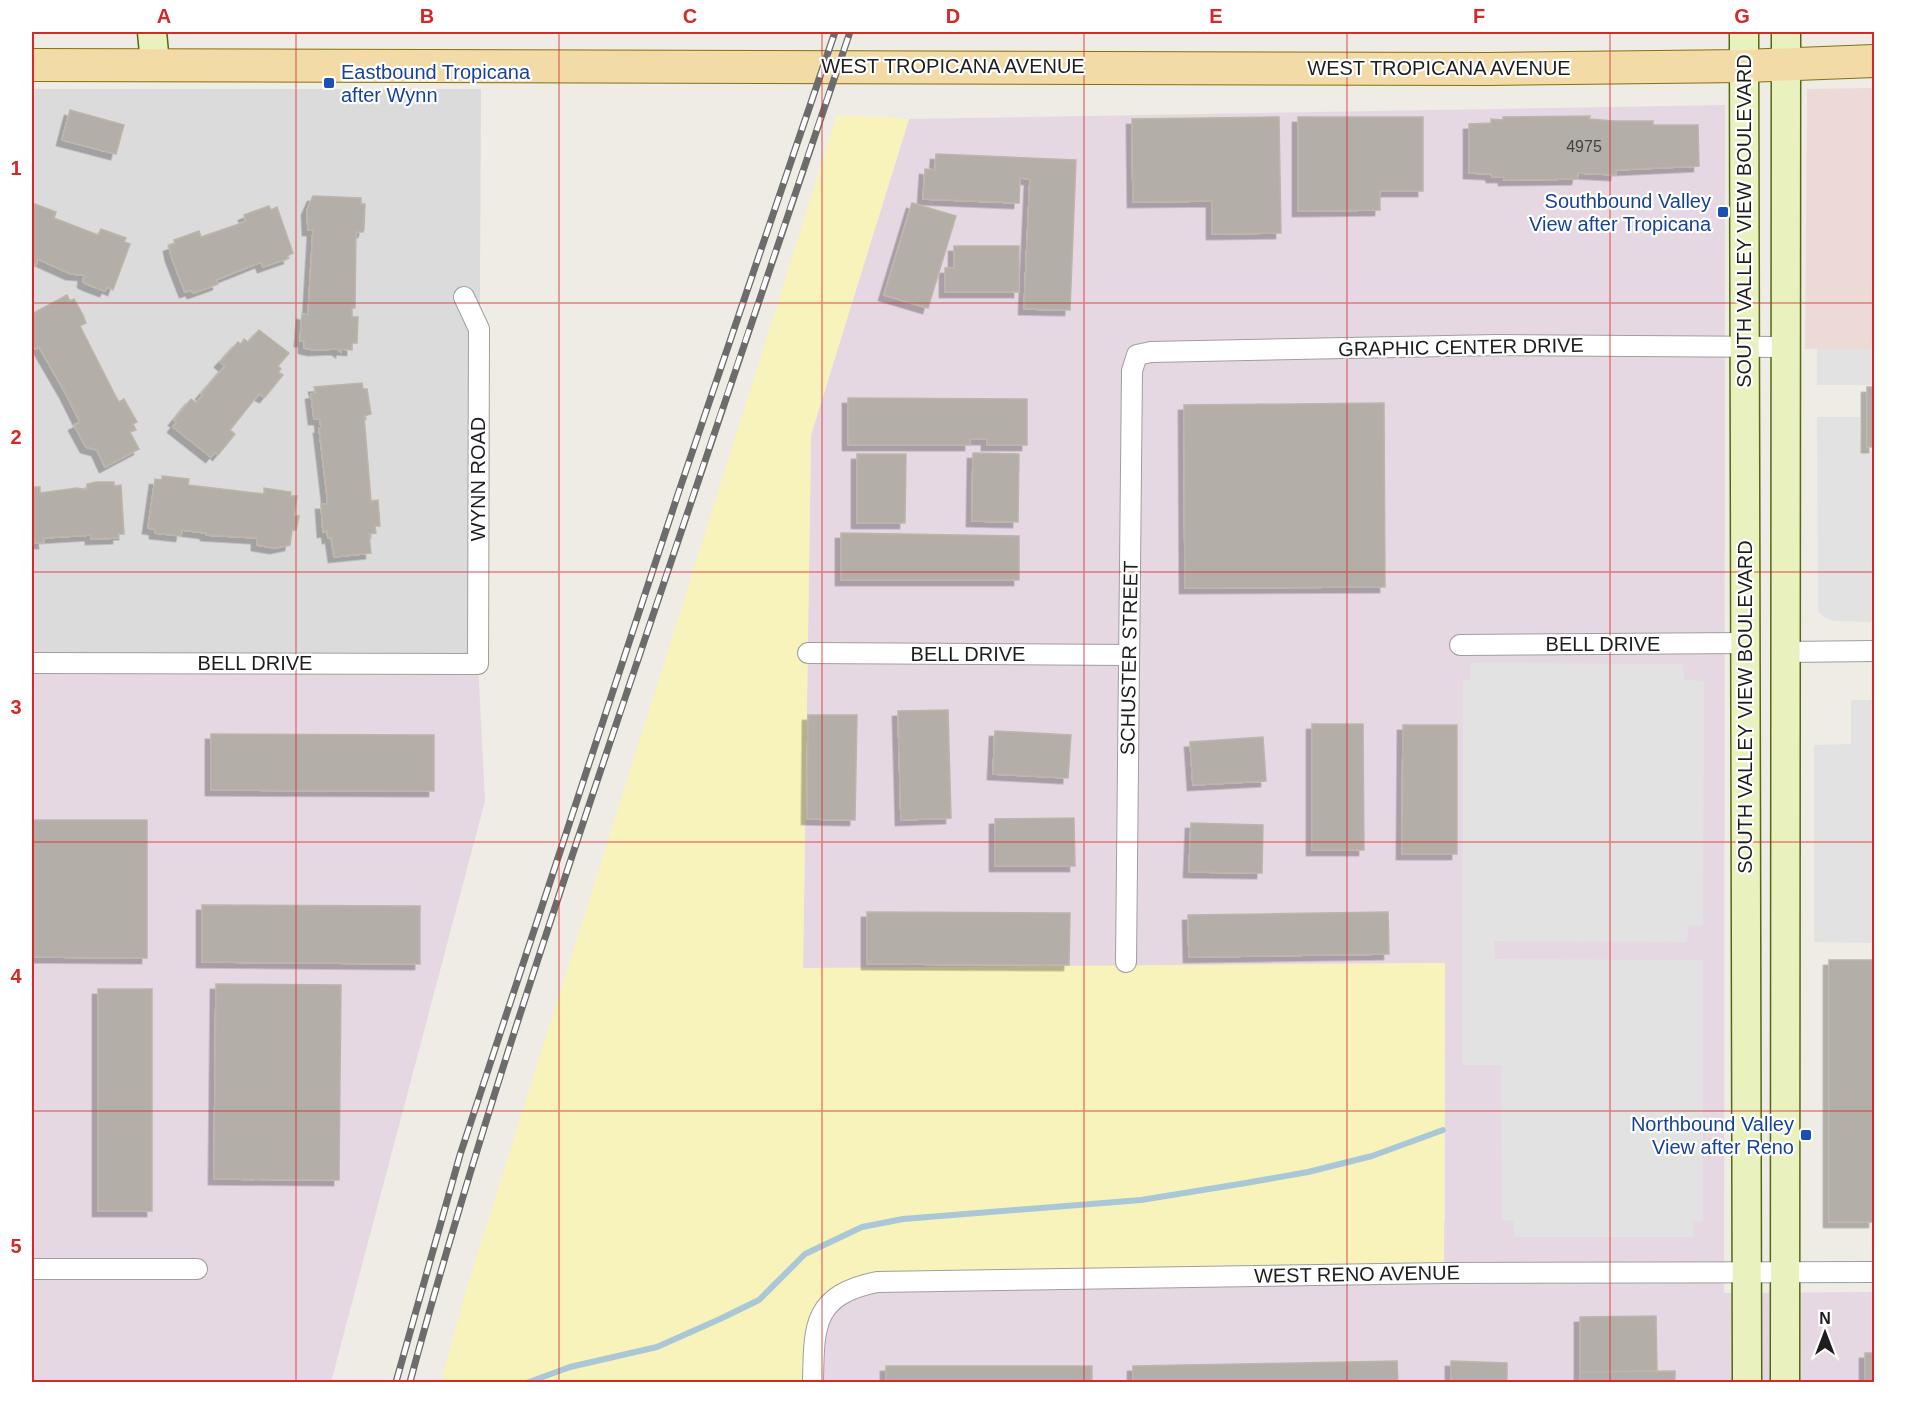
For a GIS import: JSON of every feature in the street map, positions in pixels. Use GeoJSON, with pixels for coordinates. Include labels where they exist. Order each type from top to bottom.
{"type":"FeatureCollection","features":[{"type":"Feature","properties":{"kind":"main road"},"geometry":{"type":"LineString","coordinates":[[152,32],[155,64]]}},
{"type":"Feature","properties":{"kind":"main road","name":"SOUTH VALLEY VIEW BOULEVARD"},"geometry":{"type":"LineString","coordinates":[[1744,32],[1747,1383]]}},
{"type":"Feature","properties":{"kind":"main road","name":"SOUTH VALLEY VIEW BOULEVARD"},"geometry":{"type":"LineString","coordinates":[[1785,1383],[1786,32]]}},
{"type":"Feature","properties":{"kind":"main road","name":"WEST TROPICANA AVENUE"},"geometry":{"type":"LineString","coordinates":[[32,65],[1476,69],[1744,66],[1875,61]]}},
{"type":"Feature","properties":{"kind":"main road"},"geometry":{"type":"LineString","coordinates":[[1745,543],[1764,615],[1767,643],[1773,650],[1785,652]]}},
{"type":"Feature","properties":{"kind":"street","name":"WYNN ROAD"},"geometry":{"type":"LineString","coordinates":[[464,297],[479,329],[478,664]]}},
{"type":"Feature","properties":{"kind":"street","name":"GRAPHIC CENTER DRIVE"},"geometry":{"type":"LineString","coordinates":[[1137,355],[1151,352],[1497,345],[1786,347]]}},
{"type":"Feature","properties":{"kind":"street","name":"SCHUSTER STREET"},"geometry":{"type":"LineString","coordinates":[[1126,962],[1131,371],[1137,355]]}},
{"type":"Feature","properties":{"kind":"street","name":"BELL DRIVE"},"geometry":{"type":"LineString","coordinates":[[1460,645],[1745,643]]}},
{"type":"Feature","properties":{"kind":"street"},"geometry":{"type":"LineString","coordinates":[[1785,652],[1875,651]]}},
{"type":"Feature","properties":{"kind":"street","name":"BELL DRIVE"},"geometry":{"type":"LineString","coordinates":[[808,653],[1128,655]]}},
{"type":"Feature","properties":{"kind":"street","name":"BELL DRIVE"},"geometry":{"type":"LineString","coordinates":[[32,663],[478,664]]}},
{"type":"Feature","properties":{"kind":"street"},"geometry":{"type":"LineString","coordinates":[[32,1269],[197,1269]]}},
{"type":"Feature","properties":{"kind":"street","name":"WEST RENO AVENUE"},"geometry":{"type":"LineString","coordinates":[[813,1383],[818,1320],[827,1305],[841,1292],[869,1283],[900,1280],[1444,1273],[1875,1272]]}},
{"type":"Feature","properties":{"kind":"shaded area"},"geometry":{"type":"Polygon","coordinates":[[[1874,88],[1874,349],[1805,349],[1807,89],[1874,88]]]}},
{"type":"Feature","properties":{"kind":"shaded area"},"geometry":{"type":"Polygon","coordinates":[[[32,89],[481,89],[478,664],[32,663],[32,89]]]}},
{"type":"Feature","properties":{"kind":"shaded area"},"geometry":{"type":"Polygon","coordinates":[[[1725,105],[1724,1293],[1874,1292],[1874,1382],[813,1382],[814,1355],[841,1292],[1445,1221],[1445,963],[803,969],[811,435],[909,119],[1725,105]]]}},
{"type":"Feature","properties":{"kind":"shaded area"},"geometry":{"type":"Polygon","coordinates":[[[1817,349],[1874,349],[1874,385],[1817,385],[1817,349]]]}},
{"type":"Feature","properties":{"kind":"shaded area"},"geometry":{"type":"Polygon","coordinates":[[[1817,417],[1860,417],[1861,451],[1874,451],[1874,622],[1834,621],[1824,617],[1818,611],[1817,417]]]}},
{"type":"Feature","properties":{"kind":"shaded area"},"geometry":{"type":"Polygon","coordinates":[[[32,663],[478,664],[485,801],[331,1382],[32,1382],[32,663]]]}},
{"type":"Feature","properties":{"kind":"shaded area"},"geometry":{"type":"Polygon","coordinates":[[[1470,663],[1683,664],[1684,680],[1704,681],[1703,925],[1688,926],[1687,942],[1494,941],[1495,959],[1703,960],[1703,1221],[1693,1221],[1693,1237],[1514,1237],[1513,1221],[1502,1220],[1501,1065],[1462,1065],[1463,681],[1470,680],[1470,663]]]}},
{"type":"Feature","properties":{"kind":"shaded area"},"geometry":{"type":"Polygon","coordinates":[[[1851,700],[1874,700],[1874,943],[1814,942],[1814,745],[1851,744],[1851,700]]]}},
{"type":"Feature","properties":{"kind":"sand"},"geometry":{"type":"Polygon","coordinates":[[[837,115],[909,119],[811,435],[803,968],[1445,963],[1444,1273],[900,1280],[827,1306],[813,1382],[441,1382],[467,1287],[837,115]]]}},
{"type":"Feature","properties":{"kind":"building"},"geometry":{"type":"Polygon","coordinates":[[[70,110],[124,125],[116,154],[62,140],[70,110]]]}},
{"type":"Feature","properties":{"kind":"building"},"geometry":{"type":"Polygon","coordinates":[[[1590,116],[1589,119],[1653,121],[1653,125],[1698,125],[1699,166],[1616,170],[1616,175],[1578,173],[1577,179],[1504,180],[1504,177],[1492,177],[1491,174],[1469,173],[1469,124],[1491,123],[1491,119],[1503,120],[1503,117],[1590,116]]]}},
{"type":"Feature","properties":{"kind":"building"},"geometry":{"type":"Polygon","coordinates":[[[1279,117],[1281,233],[1212,234],[1212,201],[1133,202],[1132,119],[1279,117]]]}},
{"type":"Feature","properties":{"kind":"building"},"geometry":{"type":"Polygon","coordinates":[[[1298,117],[1423,117],[1423,191],[1380,191],[1380,210],[1298,211],[1298,117]]]}},
{"type":"Feature","properties":{"kind":"building"},"geometry":{"type":"Polygon","coordinates":[[[936,154],[1076,160],[1070,310],[1024,309],[1030,179],[1020,178],[1019,203],[923,199],[925,169],[935,170],[936,154]]]}},
{"type":"Feature","properties":{"kind":"building"},"geometry":{"type":"Polygon","coordinates":[[[313,196],[361,198],[361,204],[365,204],[364,229],[363,232],[356,232],[355,308],[352,308],[352,317],[358,317],[357,343],[352,343],[352,350],[341,349],[341,352],[337,349],[313,350],[304,348],[304,341],[300,341],[302,314],[308,315],[313,230],[308,230],[307,210],[313,196]]]}},
{"type":"Feature","properties":{"kind":"building"},"geometry":{"type":"Polygon","coordinates":[[[32,203],[56,212],[54,218],[98,235],[101,229],[126,238],[124,242],[130,244],[113,290],[107,287],[105,291],[89,285],[83,282],[84,275],[71,274],[38,259],[36,265],[32,263],[32,203]]]}},
{"type":"Feature","properties":{"kind":"building"},"geometry":{"type":"Polygon","coordinates":[[[912,203],[956,216],[928,308],[884,295],[912,203]]]}},
{"type":"Feature","properties":{"kind":"building"},"geometry":{"type":"Polygon","coordinates":[[[269,206],[271,210],[277,207],[293,253],[287,256],[289,258],[263,267],[261,262],[216,280],[218,284],[193,293],[191,290],[185,292],[171,256],[169,246],[175,244],[174,240],[199,231],[201,237],[236,225],[246,221],[244,215],[269,206]]]}},
{"type":"Feature","properties":{"kind":"building"},"geometry":{"type":"Polygon","coordinates":[[[954,246],[1019,246],[1019,292],[945,292],[945,268],[954,268],[954,246]]]}},
{"type":"Feature","properties":{"kind":"building"},"geometry":{"type":"Polygon","coordinates":[[[67,295],[70,301],[74,299],[83,315],[86,323],[80,326],[115,395],[119,402],[124,399],[137,422],[133,424],[136,430],[130,432],[139,449],[105,467],[97,450],[86,447],[74,425],[80,422],[65,392],[39,347],[35,349],[32,341],[32,314],[67,295]]]}},
{"type":"Feature","properties":{"kind":"building"},"geometry":{"type":"Polygon","coordinates":[[[259,330],[289,353],[278,366],[281,369],[278,372],[283,375],[265,397],[259,394],[230,430],[235,434],[218,455],[215,452],[211,457],[173,427],[177,422],[174,420],[191,399],[196,403],[203,395],[201,394],[225,366],[220,362],[238,342],[241,344],[244,339],[248,342],[259,330]]]}},
{"type":"Feature","properties":{"kind":"building"},"geometry":{"type":"Polygon","coordinates":[[[362,383],[363,389],[367,389],[371,414],[364,416],[371,501],[378,500],[380,526],[375,526],[376,533],[369,534],[371,553],[334,557],[331,537],[328,538],[327,531],[323,532],[321,504],[327,504],[327,496],[319,428],[321,428],[320,419],[314,419],[311,394],[316,393],[314,387],[362,383]]]}},
{"type":"Feature","properties":{"kind":"building"},"geometry":{"type":"Polygon","coordinates":[[[1867,387],[1874,387],[1874,447],[1867,447],[1867,387]]]}},
{"type":"Feature","properties":{"kind":"building"},"geometry":{"type":"Polygon","coordinates":[[[848,398],[1027,399],[1027,445],[987,445],[987,439],[970,439],[970,445],[848,445],[848,398]]]}},
{"type":"Feature","properties":{"kind":"building"},"geometry":{"type":"Polygon","coordinates":[[[1384,403],[1385,587],[1185,588],[1184,405],[1384,403]]]}},
{"type":"Feature","properties":{"kind":"building"},"geometry":{"type":"Polygon","coordinates":[[[973,453],[1019,454],[1018,522],[972,521],[973,453]]]}},
{"type":"Feature","properties":{"kind":"building"},"geometry":{"type":"Polygon","coordinates":[[[857,454],[906,454],[905,523],[857,523],[857,454]]]}},
{"type":"Feature","properties":{"kind":"building"},"geometry":{"type":"Polygon","coordinates":[[[162,476],[189,479],[188,485],[264,494],[264,488],[291,492],[290,496],[297,496],[294,516],[299,516],[296,530],[292,530],[290,545],[275,548],[257,545],[257,538],[206,535],[206,533],[182,530],[181,536],[155,533],[155,529],[148,528],[155,479],[162,480],[162,476]]]}},
{"type":"Feature","properties":{"kind":"building"},"geometry":{"type":"Polygon","coordinates":[[[114,482],[114,486],[121,485],[124,534],[118,534],[118,538],[91,539],[91,535],[43,538],[44,543],[32,543],[32,487],[40,487],[40,493],[77,488],[87,490],[87,484],[114,482]]]}},
{"type":"Feature","properties":{"kind":"building"},"geometry":{"type":"Polygon","coordinates":[[[841,533],[1019,536],[1019,580],[841,580],[841,533]]]}},
{"type":"Feature","properties":{"kind":"building"},"geometry":{"type":"Polygon","coordinates":[[[948,710],[951,818],[901,820],[898,711],[948,710]]]}},
{"type":"Feature","properties":{"kind":"building"},"geometry":{"type":"Polygon","coordinates":[[[808,715],[857,715],[855,820],[807,819],[808,715]]]}},
{"type":"Feature","properties":{"kind":"building"},"geometry":{"type":"Polygon","coordinates":[[[1312,724],[1363,724],[1364,850],[1312,850],[1312,724]]]}},
{"type":"Feature","properties":{"kind":"building"},"geometry":{"type":"Polygon","coordinates":[[[1403,725],[1457,725],[1457,854],[1402,854],[1403,725]]]}},
{"type":"Feature","properties":{"kind":"building"},"geometry":{"type":"Polygon","coordinates":[[[995,731],[1071,735],[1068,778],[993,774],[995,731]]]}},
{"type":"Feature","properties":{"kind":"building"},"geometry":{"type":"Polygon","coordinates":[[[211,734],[434,735],[434,791],[211,790],[211,734]]]}},
{"type":"Feature","properties":{"kind":"building"},"geometry":{"type":"Polygon","coordinates":[[[1263,737],[1266,781],[1193,785],[1190,742],[1263,737]]]}},
{"type":"Feature","properties":{"kind":"building"},"geometry":{"type":"Polygon","coordinates":[[[1074,818],[1075,866],[995,866],[995,819],[1074,818]]]}},
{"type":"Feature","properties":{"kind":"building"},"geometry":{"type":"Polygon","coordinates":[[[32,820],[147,820],[147,958],[32,957],[32,820]]]}},
{"type":"Feature","properties":{"kind":"building"},"geometry":{"type":"Polygon","coordinates":[[[1191,823],[1263,825],[1262,873],[1189,872],[1191,823]]]}},
{"type":"Feature","properties":{"kind":"building"},"geometry":{"type":"Polygon","coordinates":[[[202,905],[420,906],[420,964],[202,962],[202,905]]]}},
{"type":"Feature","properties":{"kind":"building"},"geometry":{"type":"Polygon","coordinates":[[[867,912],[1070,913],[1069,965],[867,964],[867,912]]]}},
{"type":"Feature","properties":{"kind":"building"},"geometry":{"type":"Polygon","coordinates":[[[1388,912],[1389,954],[1189,957],[1188,915],[1388,912]]]}},
{"type":"Feature","properties":{"kind":"building"},"geometry":{"type":"Polygon","coordinates":[[[1829,960],[1874,960],[1874,1222],[1829,1222],[1829,960]]]}},
{"type":"Feature","properties":{"kind":"building"},"geometry":{"type":"Polygon","coordinates":[[[216,984],[341,985],[339,1180],[214,1179],[216,984]]]}},
{"type":"Feature","properties":{"kind":"building"},"geometry":{"type":"Polygon","coordinates":[[[98,989],[152,989],[152,1211],[98,1211],[98,989]]]}},
{"type":"Feature","properties":{"kind":"building"},"geometry":{"type":"Polygon","coordinates":[[[1656,1316],[1657,1371],[1580,1372],[1580,1317],[1656,1316]]]}},
{"type":"Feature","properties":{"kind":"building"},"geometry":{"type":"Polygon","coordinates":[[[1865,1353],[1874,1353],[1874,1382],[1865,1382],[1865,1353]]]}},
{"type":"Feature","properties":{"kind":"building"},"geometry":{"type":"Polygon","coordinates":[[[1397,1361],[1398,1382],[1133,1382],[1133,1366],[1397,1361]]]}},
{"type":"Feature","properties":{"kind":"building"},"geometry":{"type":"Polygon","coordinates":[[[1451,1361],[1507,1363],[1507,1382],[1451,1382],[1451,1361]]]}},
{"type":"Feature","properties":{"kind":"building"},"geometry":{"type":"Polygon","coordinates":[[[886,1366],[1092,1366],[1092,1382],[886,1382],[886,1366]]]}},
{"type":"Feature","properties":{"kind":"building"},"geometry":{"type":"Polygon","coordinates":[[[1675,1371],[1675,1382],[1580,1382],[1580,1372],[1675,1371]]]}},
{"type":"Feature","properties":{"kind":"waterway"},"geometry":{"type":"LineString","coordinates":[[529,1382],[570,1367],[657,1347],[720,1319],[759,1300],[805,1254],[862,1227],[903,1219],[1141,1200],[1246,1183],[1308,1172],[1372,1156],[1443,1130]]}},
{"type":"Feature","properties":{"kind":"railway"},"geometry":{"type":"LineString","coordinates":[[396,1382],[460,1155],[678,494],[835,32]]}},
{"type":"Feature","properties":{"kind":"railway"},"geometry":{"type":"LineString","coordinates":[[410,1382],[459,1210],[539,955],[850,32]]}},
{"type":"Feature","properties":{"kind":"place","name":"Eastbound Tropicana after Wynn"},"geometry":{"type":"Point","coordinates":[329,83]}},
{"type":"Feature","properties":{"kind":"place","name":"Southbound Valley View after Tropicana"},"geometry":{"type":"Point","coordinates":[1723,212]}},
{"type":"Feature","properties":{"kind":"place","name":"Northbound Valley View after Reno"},"geometry":{"type":"Point","coordinates":[1806,1135]}}]}
